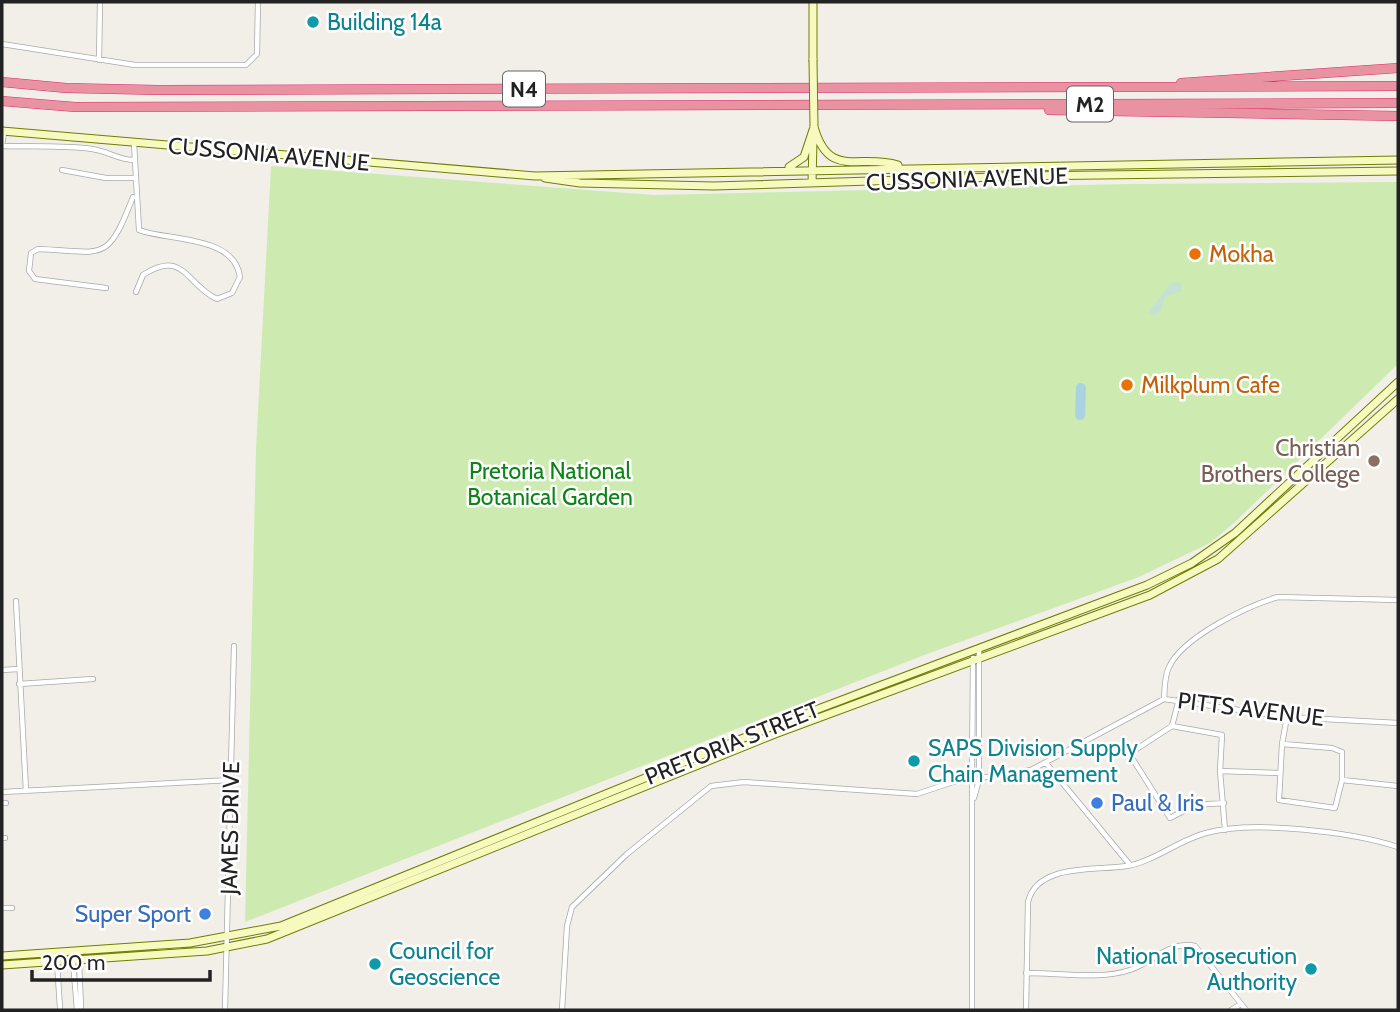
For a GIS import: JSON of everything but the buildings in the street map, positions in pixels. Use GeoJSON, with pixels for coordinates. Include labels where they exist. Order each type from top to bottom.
{"type":"FeatureCollection","features":[{"type":"Feature","properties":{"kind":"highway"},"geometry":{"type":"LineString","coordinates":[[1046,89],[1398,68]]}},
{"type":"Feature","properties":{"kind":"highway","name":"N4"},"geometry":{"type":"LineString","coordinates":[[2,82],[133,90],[1046,89]]}},
{"type":"Feature","properties":{"kind":"highway","name":"M2"},"geometry":{"type":"LineString","coordinates":[[1046,89],[1398,86]]}},
{"type":"Feature","properties":{"kind":"highway","name":"N4"},"geometry":{"type":"LineString","coordinates":[[2,101],[75,107],[782,104]]}},
{"type":"Feature","properties":{"kind":"highway","name":"M2"},"geometry":{"type":"LineString","coordinates":[[782,104],[1398,103]]}},
{"type":"Feature","properties":{"kind":"highway"},"geometry":{"type":"LineString","coordinates":[[782,104],[836,108],[1398,118]]}},
{"type":"Feature","properties":{"kind":"main road"},"geometry":{"type":"LineString","coordinates":[[811,183],[814,126],[813,2]]}},
{"type":"Feature","properties":{"kind":"main road"},"geometry":{"type":"LineString","coordinates":[[814,126],[821,148],[834,159],[890,163],[903,168]]}},
{"type":"Feature","properties":{"kind":"main road"},"geometry":{"type":"LineString","coordinates":[[764,170],[800,163],[806,154],[814,126]]}},
{"type":"Feature","properties":{"kind":"main road","name":"CUSSONIA AVENUE"},"geometry":{"type":"LineString","coordinates":[[3,132],[537,176],[1398,160]]}},
{"type":"Feature","properties":{"kind":"main road","name":"CUSSONIA AVENUE"},"geometry":{"type":"LineString","coordinates":[[537,176],[571,183],[625,185],[1398,171]]}},
{"type":"Feature","properties":{"kind":"main road","name":"PRETORIA STREET"},"geometry":{"type":"LineString","coordinates":[[2,956],[190,943],[226,938],[298,920],[567,808],[976,648],[1147,585],[1192,564],[1235,533],[1398,382]]}},
{"type":"Feature","properties":{"kind":"main road","name":"PRETORIA STREET"},"geometry":{"type":"LineString","coordinates":[[2,965],[226,948],[280,935],[775,734],[1150,596],[1199,572],[1242,540],[1398,399]]}},
{"type":"Feature","properties":{"kind":"street"},"geometry":{"type":"LineString","coordinates":[[99,60],[100,2]]}},
{"type":"Feature","properties":{"kind":"street"},"geometry":{"type":"LineString","coordinates":[[2,44],[139,65],[246,65],[255,58],[258,2]]}},
{"type":"Feature","properties":{"kind":"street"},"geometry":{"type":"LineString","coordinates":[[3,132],[2,146],[84,148],[106,151],[119,159],[134,160]]}},
{"type":"Feature","properties":{"kind":"street"},"geometry":{"type":"LineString","coordinates":[[134,142],[134,193],[139,230],[214,248],[232,260],[240,277],[232,293],[217,299],[184,270],[166,265],[143,275],[136,292]]}},
{"type":"Feature","properties":{"kind":"street"},"geometry":{"type":"LineString","coordinates":[[62,170],[106,178],[134,178]]}},
{"type":"Feature","properties":{"kind":"street"},"geometry":{"type":"LineString","coordinates":[[106,288],[35,279],[29,271],[31,253],[38,249],[97,251],[107,248],[114,240],[134,193]]}},
{"type":"Feature","properties":{"kind":"street"},"geometry":{"type":"LineString","coordinates":[[1164,699],[1169,667],[1180,652],[1216,626],[1268,600],[1278,597],[1398,600]]}},
{"type":"Feature","properties":{"kind":"street"},"geometry":{"type":"LineString","coordinates":[[16,601],[26,791]]}},
{"type":"Feature","properties":{"kind":"street","name":"JAMES DRIVE"},"geometry":{"type":"LineString","coordinates":[[225,1010],[234,646]]}},
{"type":"Feature","properties":{"kind":"street"},"geometry":{"type":"LineString","coordinates":[[973,802],[980,776],[976,648]]}},
{"type":"Feature","properties":{"kind":"street"},"geometry":{"type":"LineString","coordinates":[[972,1010],[972,776],[976,661]]}},
{"type":"Feature","properties":{"kind":"street"},"geometry":{"type":"LineString","coordinates":[[2,670],[18,669]]}},
{"type":"Feature","properties":{"kind":"street"},"geometry":{"type":"LineString","coordinates":[[19,684],[93,679]]}},
{"type":"Feature","properties":{"kind":"street","name":"PITTS AVENUE"},"geometry":{"type":"LineString","coordinates":[[562,1010],[567,926],[572,907],[627,854],[711,786],[744,782],[917,794],[972,776],[996,777],[1023,773],[1164,699],[1179,699],[1287,717],[1398,723]]}},
{"type":"Feature","properties":{"kind":"street"},"geometry":{"type":"LineString","coordinates":[[1179,699],[1172,726],[1130,756],[1165,814],[1173,819],[1195,805],[1224,803]]}},
{"type":"Feature","properties":{"kind":"street"},"geometry":{"type":"LineString","coordinates":[[1282,744],[1339,750],[1344,757],[1342,780],[1338,802],[1333,809],[1280,802],[1282,744],[1287,717]]}},
{"type":"Feature","properties":{"kind":"street"},"geometry":{"type":"LineString","coordinates":[[1172,726],[1222,735],[1220,771],[1225,830]]}},
{"type":"Feature","properties":{"kind":"street"},"geometry":{"type":"LineString","coordinates":[[1046,763],[1130,866]]}},
{"type":"Feature","properties":{"kind":"street"},"geometry":{"type":"LineString","coordinates":[[1220,771],[1280,773]]}},
{"type":"Feature","properties":{"kind":"street"},"geometry":{"type":"LineString","coordinates":[[2,792],[231,780]]}},
{"type":"Feature","properties":{"kind":"street"},"geometry":{"type":"LineString","coordinates":[[1342,780],[1398,786]]}},
{"type":"Feature","properties":{"kind":"street"},"geometry":{"type":"LineString","coordinates":[[1026,1010],[1028,911],[1032,891],[1045,878],[1130,866],[1204,833],[1225,830],[1287,829],[1374,840],[1398,847]]}},
{"type":"Feature","properties":{"kind":"street"},"geometry":{"type":"LineString","coordinates":[[2,908],[12,908]]}},
{"type":"Feature","properties":{"kind":"street"},"geometry":{"type":"LineString","coordinates":[[1026,973],[1116,974],[1133,969],[1184,944],[1195,946],[1246,1010]]}},
{"type":"Feature","properties":{"kind":"street"},"geometry":{"type":"LineString","coordinates":[[76,961],[79,1008]]}},
{"type":"Feature","properties":{"kind":"street"},"geometry":{"type":"LineString","coordinates":[[57,962],[61,1007]]}},
{"type":"Feature","properties":{"kind":"street"},"geometry":{"type":"LineString","coordinates":[[1231,1010],[1241,1004]]}},
{"type":"Feature","properties":{"kind":"green space","name":"Pretoria National Botanical Garden"},"geometry":{"type":"Polygon","coordinates":[[[271,166],[654,195],[1129,184],[1398,182],[1398,364],[1210,543],[1139,577],[927,654],[245,922],[256,449],[271,166]]]}},
{"type":"Feature","properties":{"kind":"green space"},"geometry":{"type":"Polygon","coordinates":[[[1170,284],[1182,284],[1181,291],[1165,297],[1161,310],[1152,316],[1148,313],[1170,284]]]}},
{"type":"Feature","properties":{"kind":"waterway"},"geometry":{"type":"LineString","coordinates":[[1080,415],[1081,388]]}},
{"type":"Feature","properties":{"kind":"place","name":"Building 14a"},"geometry":{"type":"Point","coordinates":[313,22]}},
{"type":"Feature","properties":{"kind":"place","name":"Mokha"},"geometry":{"type":"Point","coordinates":[1195,254]}},
{"type":"Feature","properties":{"kind":"place","name":"Milkplum Cafe"},"geometry":{"type":"Point","coordinates":[1127,385]}},
{"type":"Feature","properties":{"kind":"place","name":"Christian Brothers College"},"geometry":{"type":"Point","coordinates":[1374,461]}},
{"type":"Feature","properties":{"kind":"place","name":"SAPS Division Supply Chain Management"},"geometry":{"type":"Point","coordinates":[914,761]}},
{"type":"Feature","properties":{"kind":"place","name":"Paul & Iris"},"geometry":{"type":"Point","coordinates":[1097,803]}},
{"type":"Feature","properties":{"kind":"place","name":"Super Sport"},"geometry":{"type":"Point","coordinates":[205,914]}},
{"type":"Feature","properties":{"kind":"place","name":"Council for Geoscience"},"geometry":{"type":"Point","coordinates":[375,964]}},
{"type":"Feature","properties":{"kind":"place","name":"National Prosecution Authority"},"geometry":{"type":"Point","coordinates":[1311,969]}}]}
